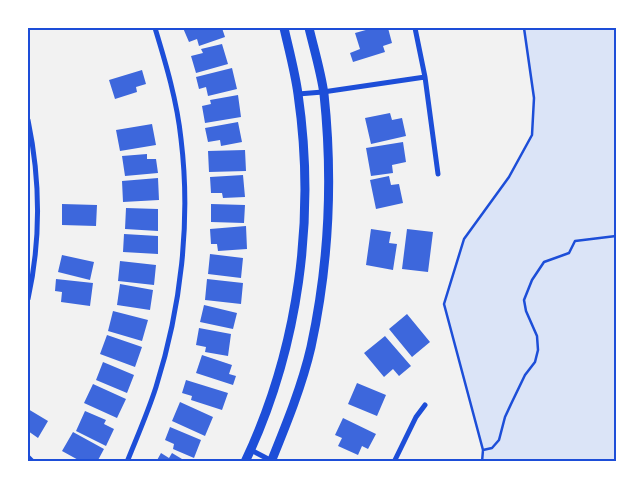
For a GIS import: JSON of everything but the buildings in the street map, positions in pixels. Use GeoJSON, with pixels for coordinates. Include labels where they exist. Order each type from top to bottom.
{"type":"FeatureCollection","features":[{"type":"Feature","properties":{"kind":"street"},"geometry":{"type":"LineString","coordinates":[[127,462],[156,386],[171,331],[177,301],[184,240],[185,202],[181,139],[172,92],[155,28]]}},
{"type":"Feature","properties":{"kind":"street"},"geometry":{"type":"LineString","coordinates":[[245,462],[259,430],[287,345],[301,268],[306,196],[304,145],[298,94],[284,28]]}},
{"type":"Feature","properties":{"kind":"street"},"geometry":{"type":"LineString","coordinates":[[250,450],[271,461],[294,403],[310,348],[323,280],[329,214],[328,154],[324,92],[309,28]]}},
{"type":"Feature","properties":{"kind":"street"},"geometry":{"type":"LineString","coordinates":[[415,28],[425,77],[438,174]]}},
{"type":"Feature","properties":{"kind":"street"},"geometry":{"type":"LineString","coordinates":[[298,94],[425,77]]}},
{"type":"Feature","properties":{"kind":"street"},"geometry":{"type":"LineString","coordinates":[[28,120],[36,179],[38,220],[28,299]]}},
{"type":"Feature","properties":{"kind":"street"},"geometry":{"type":"LineString","coordinates":[[394,462],[416,416],[425,405]]}},
{"type":"Feature","properties":{"kind":"street"},"geometry":{"type":"LineString","coordinates":[[28,457],[33,462]]}},
{"type":"Feature","properties":{"kind":"path"},"geometry":{"type":"LineString","coordinates":[[482,462],[483,450],[444,304],[464,239],[509,177],[532,134],[534,98],[524,28]]}},
{"type":"Feature","properties":{"kind":"path"},"geometry":{"type":"LineString","coordinates":[[483,450],[492,448],[499,440],[505,417],[525,375],[535,362],[538,350],[537,336],[526,311],[524,300],[539,268],[544,262],[569,253],[575,241],[616,236]]}},
{"type":"Feature","properties":{"kind":"shaded area"},"geometry":{"type":"Polygon","coordinates":[[[524,28],[616,28],[616,461],[482,461],[483,450],[444,304],[464,239],[509,177],[532,135],[534,98],[524,28]]]}}]}
